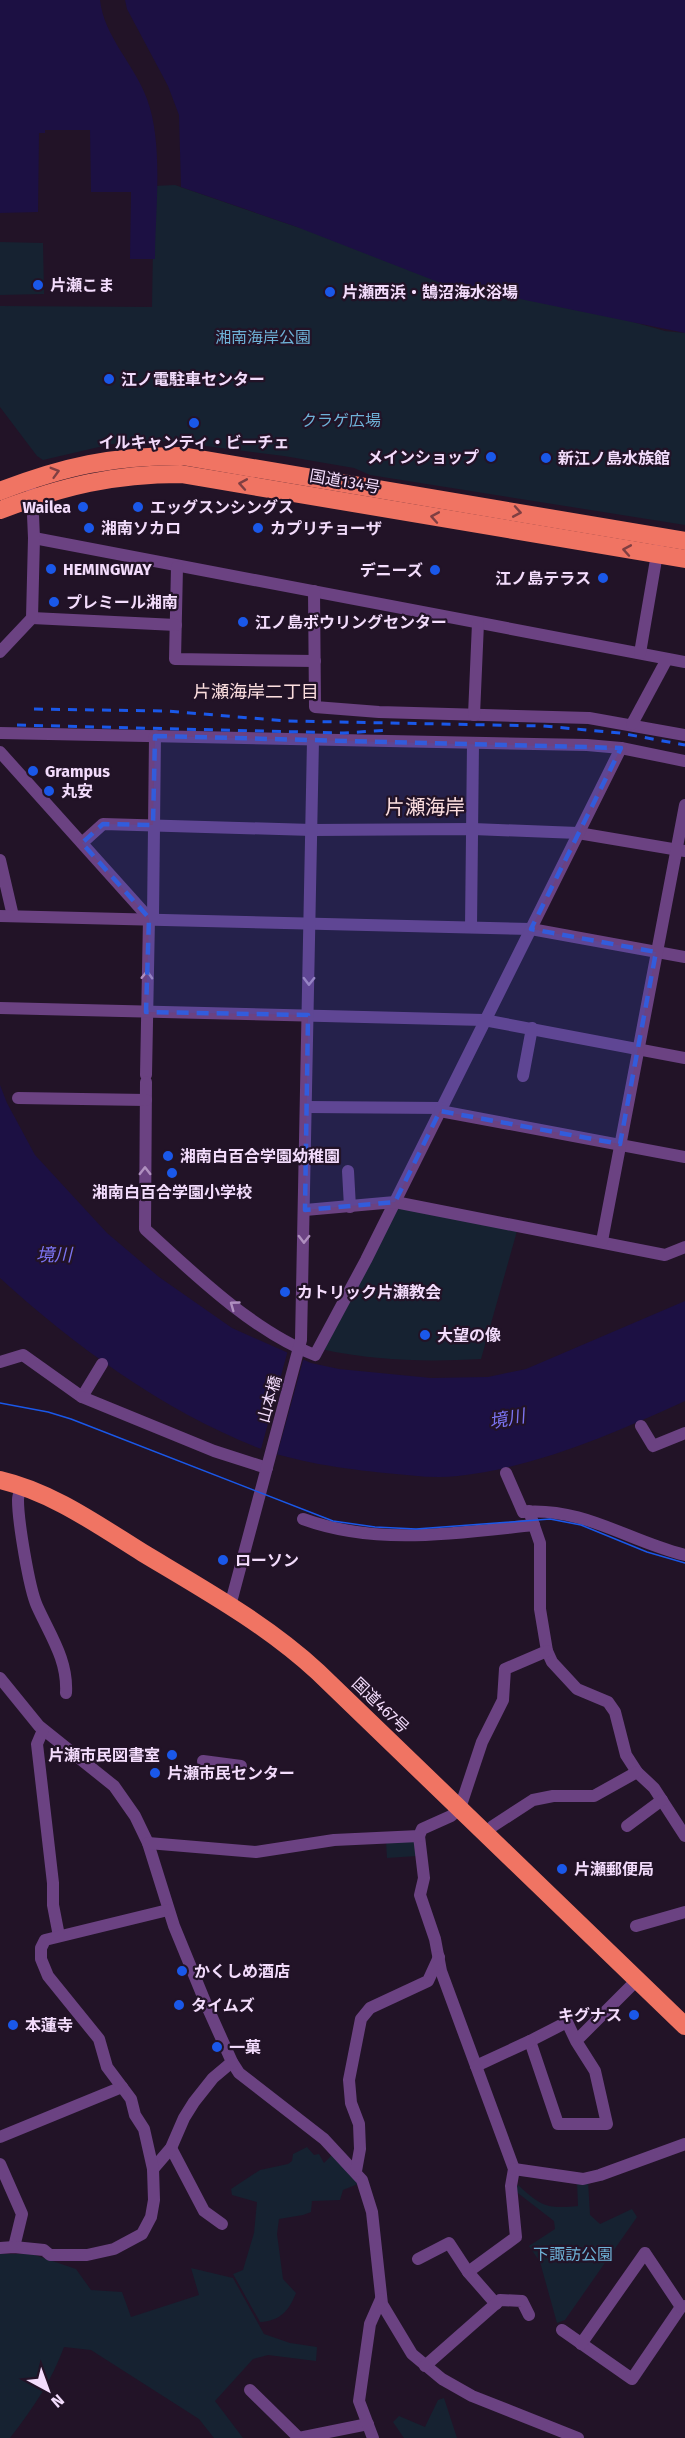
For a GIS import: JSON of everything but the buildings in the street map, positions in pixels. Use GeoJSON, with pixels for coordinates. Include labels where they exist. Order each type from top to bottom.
{"type":"FeatureCollection","features":[{"type":"Feature","properties":{"kind":"highway","name":"国道134号"},"geometry":{"type":"LineString","coordinates":[[0,491],[145,474],[181,474],[658,546],[685,559]]}},
{"type":"Feature","properties":{"kind":"highway","name":"国道134号"},"geometry":{"type":"LineString","coordinates":[[0,510],[31,489]]}},
{"type":"Feature","properties":{"kind":"highway","name":"国道134号"},"geometry":{"type":"LineString","coordinates":[[658,546],[685,541]]}},
{"type":"Feature","properties":{"kind":"highway","name":"国道467号"},"geometry":{"type":"LineString","coordinates":[[0,1480],[21,1486],[80,1515],[230,1606],[303,1658],[685,2026]]}},
{"type":"Feature","properties":{"kind":"street"},"geometry":{"type":"LineString","coordinates":[[0,652],[32,618],[34,538],[31,489]]}},
{"type":"Feature","properties":{"kind":"street"},"geometry":{"type":"LineString","coordinates":[[34,538],[685,662]]}},
{"type":"Feature","properties":{"kind":"street"},"geometry":{"type":"LineString","coordinates":[[640,653],[658,546]]}},
{"type":"Feature","properties":{"kind":"street"},"geometry":{"type":"LineString","coordinates":[[177,567],[175,659],[315,661]]}},
{"type":"Feature","properties":{"kind":"street"},"geometry":{"type":"LineString","coordinates":[[314,591],[315,707],[379,712],[590,718],[685,735]]}},
{"type":"Feature","properties":{"kind":"street"},"geometry":{"type":"LineString","coordinates":[[32,618],[176,625]]}},
{"type":"Feature","properties":{"kind":"street"},"geometry":{"type":"LineString","coordinates":[[474,715],[478,623]]}},
{"type":"Feature","properties":{"kind":"street"},"geometry":{"type":"LineString","coordinates":[[632,724],[667,659]]}},
{"type":"Feature","properties":{"kind":"street"},"geometry":{"type":"LineString","coordinates":[[0,733],[587,745],[621,748],[685,761]]}},
{"type":"Feature","properties":{"kind":"street"},"geometry":{"type":"LineString","coordinates":[[154,736],[151,918],[146,1011],[145,1229],[221,1295],[296,1349]]}},
{"type":"Feature","properties":{"kind":"street","name":"山本橋"},"geometry":{"type":"LineString","coordinates":[[230,1606],[296,1349],[305,1210],[312,740]]}},
{"type":"Feature","properties":{"kind":"street"},"geometry":{"type":"LineString","coordinates":[[471,927],[473,743]]}},
{"type":"Feature","properties":{"kind":"street"},"geometry":{"type":"LineString","coordinates":[[248,1324],[296,1349],[315,1355],[395,1202],[621,748]]}},
{"type":"Feature","properties":{"kind":"street"},"geometry":{"type":"LineString","coordinates":[[0,752],[151,918]]}},
{"type":"Feature","properties":{"kind":"street"},"geometry":{"type":"LineString","coordinates":[[602,1241],[656,952],[681,850],[685,805]]}},
{"type":"Feature","properties":{"kind":"street"},"geometry":{"type":"LineString","coordinates":[[82,843],[103,824],[312,830],[473,829],[578,833],[681,850]]}},
{"type":"Feature","properties":{"kind":"street"},"geometry":{"type":"LineString","coordinates":[[0,860],[6,916],[531,928],[685,957]]}},
{"type":"Feature","properties":{"kind":"street"},"geometry":{"type":"LineString","coordinates":[[0,1008],[484,1020],[685,1058]]}},
{"type":"Feature","properties":{"kind":"street"},"geometry":{"type":"LineString","coordinates":[[523,1076],[532,1028]]}},
{"type":"Feature","properties":{"kind":"street"},"geometry":{"type":"LineString","coordinates":[[18,1098],[146,1100]]}},
{"type":"Feature","properties":{"kind":"street"},"geometry":{"type":"LineString","coordinates":[[307,1107],[441,1110],[685,1157]]}},
{"type":"Feature","properties":{"kind":"street"},"geometry":{"type":"LineString","coordinates":[[348,1172],[350,1207]]}},
{"type":"Feature","properties":{"kind":"street"},"geometry":{"type":"LineString","coordinates":[[305,1210],[395,1202],[665,1255],[685,1247]]}},
{"type":"Feature","properties":{"kind":"street"},"geometry":{"type":"LineString","coordinates":[[0,1362],[23,1355],[82,1397],[214,1451],[267,1468]]}},
{"type":"Feature","properties":{"kind":"street"},"geometry":{"type":"LineString","coordinates":[[82,1397],[102,1364]]}},
{"type":"Feature","properties":{"kind":"street"},"geometry":{"type":"LineString","coordinates":[[641,1426],[653,1446],[685,1433]]}},
{"type":"Feature","properties":{"kind":"street"},"geometry":{"type":"LineString","coordinates":[[506,1473],[521,1511],[568,1513],[685,1555]]}},
{"type":"Feature","properties":{"kind":"street"},"geometry":{"type":"LineString","coordinates":[[21,1486],[18,1499],[36,1604],[51,1632],[65,1669],[66,1694]]}},
{"type":"Feature","properties":{"kind":"street"},"geometry":{"type":"LineString","coordinates":[[529,1511],[540,1543],[540,1609],[547,1651],[552,1662],[578,1689],[608,1702],[615,1712],[626,1755],[637,1772],[662,1800],[685,1836]]}},
{"type":"Feature","properties":{"kind":"street"},"geometry":{"type":"LineString","coordinates":[[303,1519],[326,1527],[396,1536],[534,1525]]}},
{"type":"Feature","properties":{"kind":"street"},"geometry":{"type":"LineString","coordinates":[[468,2272],[516,2237],[511,2186],[514,2169],[441,1971],[439,1957],[420,1895],[424,1878],[419,1836],[422,1829],[451,1816],[460,1808],[483,1742],[503,1700],[505,1669],[547,1651]]}},
{"type":"Feature","properties":{"kind":"street"},"geometry":{"type":"LineString","coordinates":[[0,1678],[44,1730],[114,1786],[135,1816],[148,1844],[168,1910],[232,2062],[247,2080],[317,2133],[356,2170],[367,2192],[372,2212],[381,2299],[412,2354],[447,2382],[486,2402],[578,2438]]}},
{"type":"Feature","properties":{"kind":"street"},"geometry":{"type":"LineString","coordinates":[[44,1730],[36,1744],[53,1883],[53,1905],[59,1936]]}},
{"type":"Feature","properties":{"kind":"street"},"geometry":{"type":"LineString","coordinates":[[203,1761],[242,1766]]}},
{"type":"Feature","properties":{"kind":"street"},"geometry":{"type":"LineString","coordinates":[[486,1833],[533,1800],[553,1796],[594,1796],[637,1772]]}},
{"type":"Feature","properties":{"kind":"street"},"geometry":{"type":"LineString","coordinates":[[627,1826],[662,1800]]}},
{"type":"Feature","properties":{"kind":"street"},"geometry":{"type":"LineString","coordinates":[[148,1844],[256,1852],[334,1840],[419,1836]]}},
{"type":"Feature","properties":{"kind":"street"},"geometry":{"type":"LineString","coordinates":[[0,2248],[44,2250],[50,2255],[87,2255],[114,2248],[142,2234],[152,2217],[153,2169],[144,2129],[135,2115],[131,2099],[107,2067],[99,2039],[56,1988],[41,1959],[41,1948],[45,1940],[168,1910]]}},
{"type":"Feature","properties":{"kind":"street"},"geometry":{"type":"LineString","coordinates":[[636,1926],[685,1912]]}},
{"type":"Feature","properties":{"kind":"street"},"geometry":{"type":"LineString","coordinates":[[356,2170],[360,2149],[359,2124],[351,2103],[349,2080],[361,2019],[370,2008],[428,1981],[439,1957]]}},
{"type":"Feature","properties":{"kind":"street"},"geometry":{"type":"LineString","coordinates":[[576,2041],[638,1980]]}},
{"type":"Feature","properties":{"kind":"street"},"geometry":{"type":"LineString","coordinates":[[476,2066],[530,2042],[567,2022],[595,2071],[607,2124],[558,2124],[530,2042]]}},
{"type":"Feature","properties":{"kind":"street"},"geometry":{"type":"LineString","coordinates":[[153,2169],[171,2148],[194,2102],[213,2078],[232,2062]]}},
{"type":"Feature","properties":{"kind":"street"},"geometry":{"type":"LineString","coordinates":[[0,2137],[122,2087]]}},
{"type":"Feature","properties":{"kind":"street"},"geometry":{"type":"LineString","coordinates":[[514,2169],[584,2179],[685,2144]]}},
{"type":"Feature","properties":{"kind":"street"},"geometry":{"type":"LineString","coordinates":[[171,2148],[204,2211],[222,2223]]}},
{"type":"Feature","properties":{"kind":"street"},"geometry":{"type":"LineString","coordinates":[[0,2164],[22,2214],[14,2247]]}},
{"type":"Feature","properties":{"kind":"street"},"geometry":{"type":"LineString","coordinates":[[418,2259],[449,2243],[468,2272],[496,2304]]}},
{"type":"Feature","properties":{"kind":"street"},"geometry":{"type":"LineString","coordinates":[[561,2330],[632,2379],[683,2306],[645,2253],[582,2344]]}},
{"type":"Feature","properties":{"kind":"street"},"geometry":{"type":"LineString","coordinates":[[373,2438],[359,2401],[370,2324],[381,2299]]}},
{"type":"Feature","properties":{"kind":"street"},"geometry":{"type":"LineString","coordinates":[[425,2366],[500,2300],[522,2301],[529,2315]]}},
{"type":"Feature","properties":{"kind":"street"},"geometry":{"type":"LineString","coordinates":[[250,2390],[298,2438],[368,2424]]}},
{"type":"Feature","properties":{"kind":"highlighted area"},"geometry":{"type":"Polygon","coordinates":[[[155,736],[621,748],[531,929],[656,952],[620,1144],[440,1111],[395,1202],[305,1210],[308,1015],[146,1012],[149,918],[82,843],[103,824],[153,825],[155,736]]]}},
{"type":"Feature","properties":{"kind":"green space","name":"湘南海岸公園"},"geometry":{"type":"Polygon","coordinates":[[[175,185],[297,227],[665,331],[685,333],[685,525],[370,475],[354,468],[284,456],[167,441],[112,444],[43,460],[37,456],[0,407],[0,306],[152,307],[154,186],[175,185]]]}},
{"type":"Feature","properties":{"kind":"green space"},"geometry":{"type":"Polygon","coordinates":[[[0,242],[43,243],[44,294],[0,295],[0,242]]]}},
{"type":"Feature","properties":{"kind":"green space"},"geometry":{"type":"Polygon","coordinates":[[[397,1205],[517,1231],[481,1359],[401,1360],[321,1349],[397,1205]]]}},
{"type":"Feature","properties":{"kind":"green space"},"geometry":{"type":"Polygon","coordinates":[[[413,1840],[417,1844],[417,1856],[387,1858],[386,1841],[413,1840]]]}},
{"type":"Feature","properties":{"kind":"green space"},"geometry":{"type":"Polygon","coordinates":[[[307,2147],[314,2155],[319,2154],[324,2163],[333,2154],[358,2184],[343,2190],[340,2200],[312,2201],[311,2212],[279,2219],[277,2234],[283,2279],[296,2293],[283,2314],[273,2320],[260,2322],[233,2274],[243,2270],[254,2233],[257,2202],[232,2195],[231,2189],[260,2170],[288,2164],[292,2161],[293,2154],[307,2147]]]}},
{"type":"Feature","properties":{"kind":"green space","name":"下諏訪公園"},"geometry":{"type":"Polygon","coordinates":[[[588,2181],[590,2215],[600,2224],[632,2209],[637,2217],[565,2320],[557,2323],[540,2262],[529,2246],[555,2229],[554,2221],[514,2190],[518,2185],[539,2202],[551,2206],[578,2206],[577,2182],[588,2181]]]}},
{"type":"Feature","properties":{"kind":"green space"},"geometry":{"type":"Polygon","coordinates":[[[0,2254],[32,2254],[76,2269],[91,2290],[122,2292],[131,2317],[199,2295],[191,2268],[233,2278],[264,2334],[290,2343],[317,2347],[316,2361],[268,2355],[253,2359],[215,2401],[243,2438],[214,2438],[199,2419],[91,2350],[64,2347],[41,2394],[26,2416],[10,2438],[0,2438],[0,2254]]]}},
{"type":"Feature","properties":{"kind":"green space"},"geometry":{"type":"Polygon","coordinates":[[[444,2398],[457,2438],[404,2438],[393,2422],[399,2416],[425,2427],[438,2400],[444,2398]]]}},
{"type":"Feature","properties":{"kind":"water"},"geometry":{"type":"Polygon","coordinates":[[[0,0],[100,0],[107,26],[142,87],[152,117],[157,157],[155,259],[130,259],[131,192],[91,192],[90,130],[45,130],[45,133],[39,133],[38,212],[0,213],[0,0]]]}},
{"type":"Feature","properties":{"kind":"water"},"geometry":{"type":"Polygon","coordinates":[[[125,0],[685,0],[685,333],[438,282],[297,227],[181,187],[179,115],[168,86],[127,9],[125,0]]]}},
{"type":"Feature","properties":{"kind":"water","name":"境川"},"geometry":{"type":"Polygon","coordinates":[[[0,1085],[35,1155],[107,1233],[159,1277],[232,1328],[311,1363],[339,1369],[431,1378],[488,1377],[526,1369],[685,1301],[685,1401],[574,1448],[487,1472],[449,1477],[385,1473],[320,1464],[271,1452],[221,1432],[120,1374],[28,1303],[0,1278],[0,1085]]]}},
{"type":"Feature","properties":{"kind":"pier"},"geometry":{"type":"Polygon","coordinates":[[[288,1350],[304,1357],[277,1455],[261,1449],[288,1350]]]}},
{"type":"Feature","properties":{"kind":"tram line"},"geometry":{"type":"LineString","coordinates":[[0,1403],[71,1419],[333,1521],[375,1527],[416,1529],[550,1519],[581,1525],[647,1552],[685,1563]]}},
{"type":"Feature","properties":{"kind":"railway"},"geometry":{"type":"LineString","coordinates":[[34,709],[167,711],[287,721],[543,726],[620,733],[685,745]]}},
{"type":"Feature","properties":{"kind":"railway"},"geometry":{"type":"LineString","coordinates":[[17,725],[344,733],[389,730]]}},
{"type":"Feature","properties":{"kind":"place","name":"片瀬こま"},"geometry":{"type":"Point","coordinates":[38,285]}},
{"type":"Feature","properties":{"kind":"place","name":"片瀬西浜・鵠沼海水浴場"},"geometry":{"type":"Point","coordinates":[330,292]}},
{"type":"Feature","properties":{"kind":"place","name":"江ノ電駐車センター"},"geometry":{"type":"Point","coordinates":[109,379]}},
{"type":"Feature","properties":{"kind":"place","name":"イルキャンティ・ビーチェ"},"geometry":{"type":"Point","coordinates":[194,423]}},
{"type":"Feature","properties":{"kind":"place","name":"メインショップ"},"geometry":{"type":"Point","coordinates":[491,457]}},
{"type":"Feature","properties":{"kind":"place","name":"新江ノ島水族館"},"geometry":{"type":"Point","coordinates":[546,458]}},
{"type":"Feature","properties":{"kind":"place","name":"Wailea"},"geometry":{"type":"Point","coordinates":[83,507]}},
{"type":"Feature","properties":{"kind":"place","name":"エッグスンシングス"},"geometry":{"type":"Point","coordinates":[138,507]}},
{"type":"Feature","properties":{"kind":"place","name":"湘南ソカロ"},"geometry":{"type":"Point","coordinates":[89,528]}},
{"type":"Feature","properties":{"kind":"place","name":"カプリチョーザ"},"geometry":{"type":"Point","coordinates":[258,528]}},
{"type":"Feature","properties":{"kind":"place","name":"HEMINGWAY"},"geometry":{"type":"Point","coordinates":[51,569]}},
{"type":"Feature","properties":{"kind":"place","name":"デニーズ"},"geometry":{"type":"Point","coordinates":[435,570]}},
{"type":"Feature","properties":{"kind":"place","name":"江ノ島テラス"},"geometry":{"type":"Point","coordinates":[603,578]}},
{"type":"Feature","properties":{"kind":"place","name":"プレミール湘南"},"geometry":{"type":"Point","coordinates":[54,602]}},
{"type":"Feature","properties":{"kind":"place","name":"江ノ島ボウリングセンター"},"geometry":{"type":"Point","coordinates":[243,622]}},
{"type":"Feature","properties":{"kind":"place","name":"Grampus"},"geometry":{"type":"Point","coordinates":[33,771]}},
{"type":"Feature","properties":{"kind":"place","name":"丸安"},"geometry":{"type":"Point","coordinates":[49,791]}},
{"type":"Feature","properties":{"kind":"place","name":"湘南白百合学園幼稚園"},"geometry":{"type":"Point","coordinates":[168,1156]}},
{"type":"Feature","properties":{"kind":"place","name":"湘南白百合学園小学校"},"geometry":{"type":"Point","coordinates":[172,1173]}},
{"type":"Feature","properties":{"kind":"place","name":"カトリック片瀬教会"},"geometry":{"type":"Point","coordinates":[285,1292]}},
{"type":"Feature","properties":{"kind":"place","name":"大望の像"},"geometry":{"type":"Point","coordinates":[425,1335]}},
{"type":"Feature","properties":{"kind":"place","name":"ローソン"},"geometry":{"type":"Point","coordinates":[223,1560]}},
{"type":"Feature","properties":{"kind":"place","name":"片瀬市民図書室"},"geometry":{"type":"Point","coordinates":[172,1755]}},
{"type":"Feature","properties":{"kind":"place","name":"片瀬市民センター"},"geometry":{"type":"Point","coordinates":[155,1773]}},
{"type":"Feature","properties":{"kind":"place","name":"片瀬郵便局"},"geometry":{"type":"Point","coordinates":[562,1869]}},
{"type":"Feature","properties":{"kind":"place","name":"かくしめ酒店"},"geometry":{"type":"Point","coordinates":[182,1971]}},
{"type":"Feature","properties":{"kind":"place","name":"タイムズ"},"geometry":{"type":"Point","coordinates":[179,2005]}},
{"type":"Feature","properties":{"kind":"place","name":"キグナス"},"geometry":{"type":"Point","coordinates":[634,2015]}},
{"type":"Feature","properties":{"kind":"place","name":"本蓮寺"},"geometry":{"type":"Point","coordinates":[13,2025]}},
{"type":"Feature","properties":{"kind":"place","name":"一菓"},"geometry":{"type":"Point","coordinates":[217,2047]}},
{"type":"Feature","properties":{"kind":"district","name":"片瀬海岸二丁目"},"geometry":{"type":"Point","coordinates":[256,692]}},
{"type":"Feature","properties":{"kind":"district","name":"片瀬海岸"},"geometry":{"type":"Point","coordinates":[425,807]}},
{"type":"Feature","properties":{"kind":"park label","name":"クラゲ広場"},"geometry":{"type":"Point","coordinates":[341,420]}}]}
